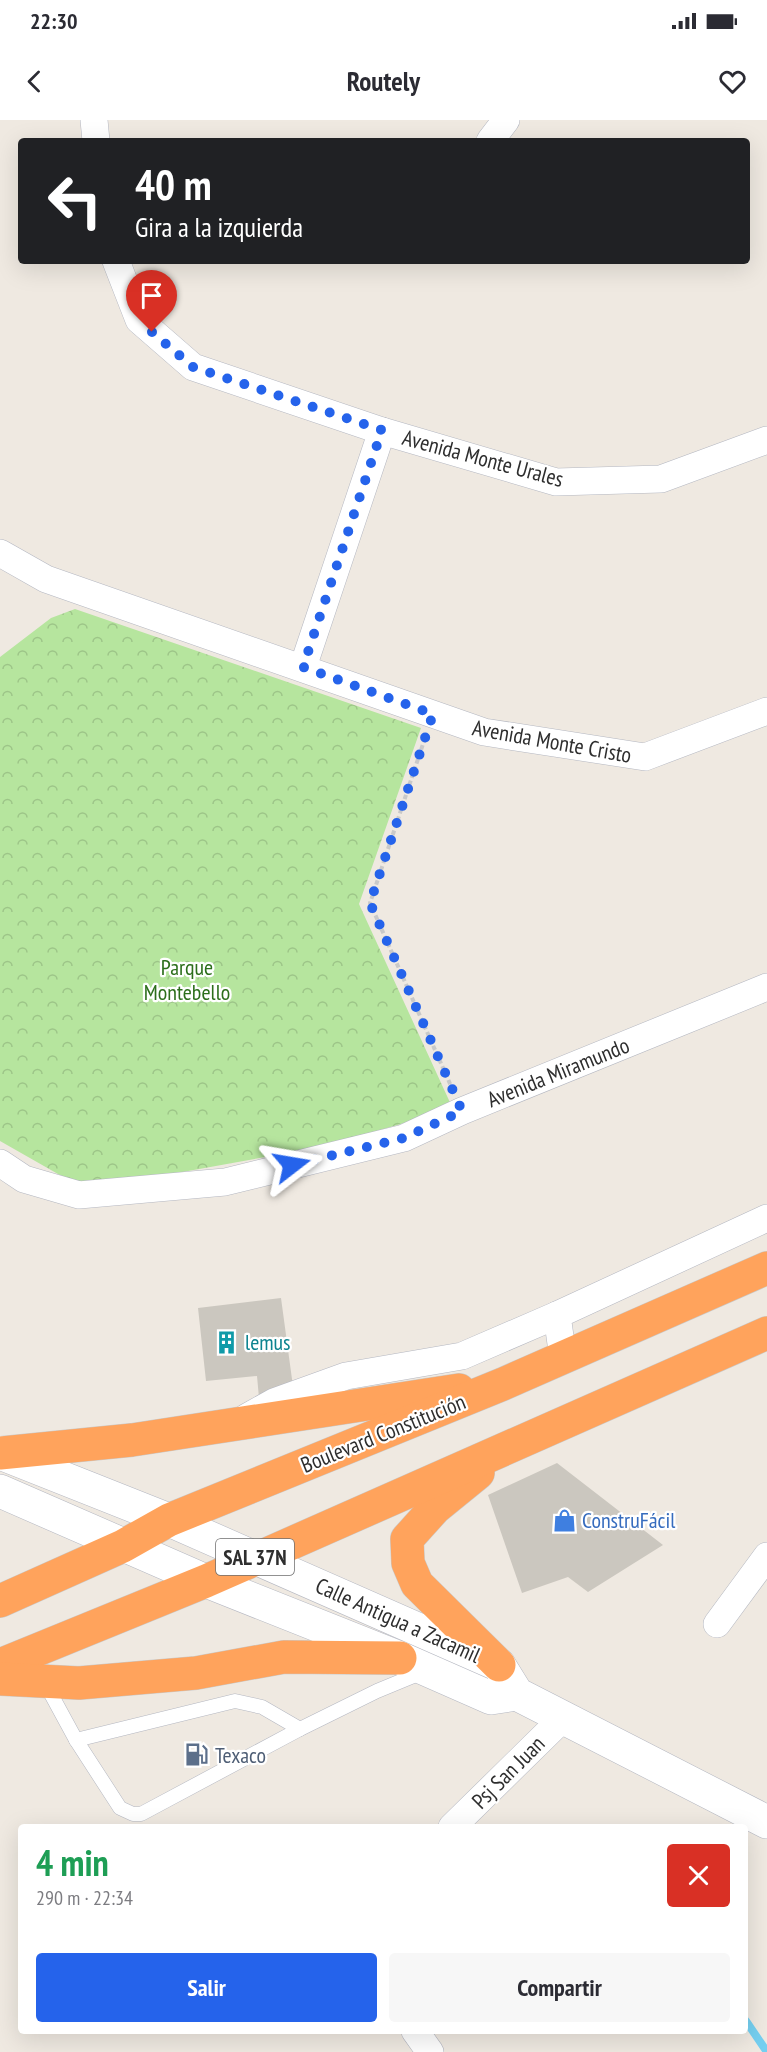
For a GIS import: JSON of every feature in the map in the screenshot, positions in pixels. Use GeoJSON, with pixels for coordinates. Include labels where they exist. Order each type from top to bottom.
{"type":"FeatureCollection","features":[{"type":"Feature","properties":{"kind":"highway","name":"Boulevard Constitución"},"geometry":{"type":"LineString","coordinates":[[0,1600],[123,1546],[169,1520],[503,1384],[767,1268]]}},
{"type":"Feature","properties":{"kind":"highway","name":"SAL 37N"},"geometry":{"type":"LineString","coordinates":[[0,1665],[206,1581],[255,1557],[510,1448],[767,1333]]}},
{"type":"Feature","properties":{"kind":"highway"},"geometry":{"type":"LineString","coordinates":[[0,1453],[132,1440],[405,1396],[503,1384]]}},
{"type":"Feature","properties":{"kind":"highway"},"geometry":{"type":"LineString","coordinates":[[499,1665],[417,1584],[408,1563],[407,1539],[435,1508],[510,1448]]}},
{"type":"Feature","properties":{"kind":"highway"},"geometry":{"type":"LineString","coordinates":[[0,1679],[79,1683],[196,1673],[284,1658],[414,1664]]}},
{"type":"Feature","properties":{"kind":"street"},"geometry":{"type":"LineString","coordinates":[[94,120],[96,138]]}},
{"type":"Feature","properties":{"kind":"street"},"geometry":{"type":"LineString","coordinates":[[492,138],[506,120]]}},
{"type":"Feature","properties":{"kind":"street","name":"Avenida Monte Urales"},"geometry":{"type":"LineString","coordinates":[[117,264],[139,320],[193,367],[382,430],[556,482],[661,479],[767,440]]}},
{"type":"Feature","properties":{"kind":"street"},"geometry":{"type":"LineString","coordinates":[[303,667],[382,430]]}},
{"type":"Feature","properties":{"kind":"street","name":"Avenida Monte Cristo"},"geometry":{"type":"LineString","coordinates":[[0,553],[46,579],[484,732],[645,757],[767,711]]}},
{"type":"Feature","properties":{"kind":"street","name":"Avenida Miramundo"},"geometry":{"type":"LineString","coordinates":[[0,1163],[24,1179],[79,1195],[225,1182],[404,1138],[462,1111],[767,987]]}},
{"type":"Feature","properties":{"kind":"street"},"geometry":{"type":"LineString","coordinates":[[232,1425],[274,1402],[346,1376],[462,1356],[557,1315],[767,1218]]}},
{"type":"Feature","properties":{"kind":"street"},"geometry":{"type":"LineString","coordinates":[[557,1315],[563,1358]]}},
{"type":"Feature","properties":{"kind":"street","name":"Calle Antigua a Zacamil"},"geometry":{"type":"LineString","coordinates":[[0,1453],[169,1520],[499,1665],[517,1694],[491,1698],[414,1664],[206,1581],[0,1491]]}},
{"type":"Feature","properties":{"kind":"street"},"geometry":{"type":"LineString","coordinates":[[717,1624],[767,1556]]}},
{"type":"Feature","properties":{"kind":"street"},"geometry":{"type":"LineString","coordinates":[[517,1694],[767,1822]]}},
{"type":"Feature","properties":{"kind":"street","name":"Psj San Juan"},"geometry":{"type":"LineString","coordinates":[[455,1824],[563,1718]]}},
{"type":"Feature","properties":{"kind":"street"},"geometry":{"type":"LineString","coordinates":[[417,2034],[430,2052]]}},
{"type":"Feature","properties":{"kind":"lane"},"geometry":{"type":"LineString","coordinates":[[44,1681],[76,1740],[120,1808],[133,1815],[141,1814],[214,1777],[300,1729],[377,1691],[414,1664]]}},
{"type":"Feature","properties":{"kind":"lane"},"geometry":{"type":"LineString","coordinates":[[76,1740],[235,1701],[262,1707],[300,1729]]}},
{"type":"Feature","properties":{"kind":"path"},"geometry":{"type":"LineString","coordinates":[[433,714],[370,903],[462,1111]]}},
{"type":"Feature","properties":{"kind":"green space","name":"Parque Montebello"},"geometry":{"type":"Polygon","coordinates":[[[75,609],[421,728],[359,904],[453,1109],[321,1147],[166,1175],[72,1182],[0,1141],[0,657],[51,618],[75,609]]]}},
{"type":"Feature","properties":{"kind":"building"},"geometry":{"type":"Polygon","coordinates":[[[281,1298],[294,1394],[259,1398],[257,1376],[206,1381],[198,1308],[281,1298]]]}},
{"type":"Feature","properties":{"kind":"building","name":"ConstruFácil"},"geometry":{"type":"Polygon","coordinates":[[[557,1463],[663,1545],[588,1592],[568,1577],[522,1593],[488,1495],[557,1463]]]}},
{"type":"Feature","properties":{"kind":"waterway"},"geometry":{"type":"LineString","coordinates":[[748,2024],[767,2052]]}},
{"type":"Feature","properties":{"kind":"place","name":"lemus"},"geometry":{"type":"Point","coordinates":[227,1342]}},
{"type":"Feature","properties":{"kind":"place","name":"ConstruFácil"},"geometry":{"type":"Point","coordinates":[564,1520]}},
{"type":"Feature","properties":{"kind":"place","name":"Texaco"},"geometry":{"type":"Point","coordinates":[197,1755]}},
{"type":"Feature","properties":{"kind":"route"},"geometry":{"type":"LineString","coordinates":[[152,332],[193,367],[382,430],[303,667],[433,714],[370,903],[462,1111],[404,1138],[292,1165]]}}]}
